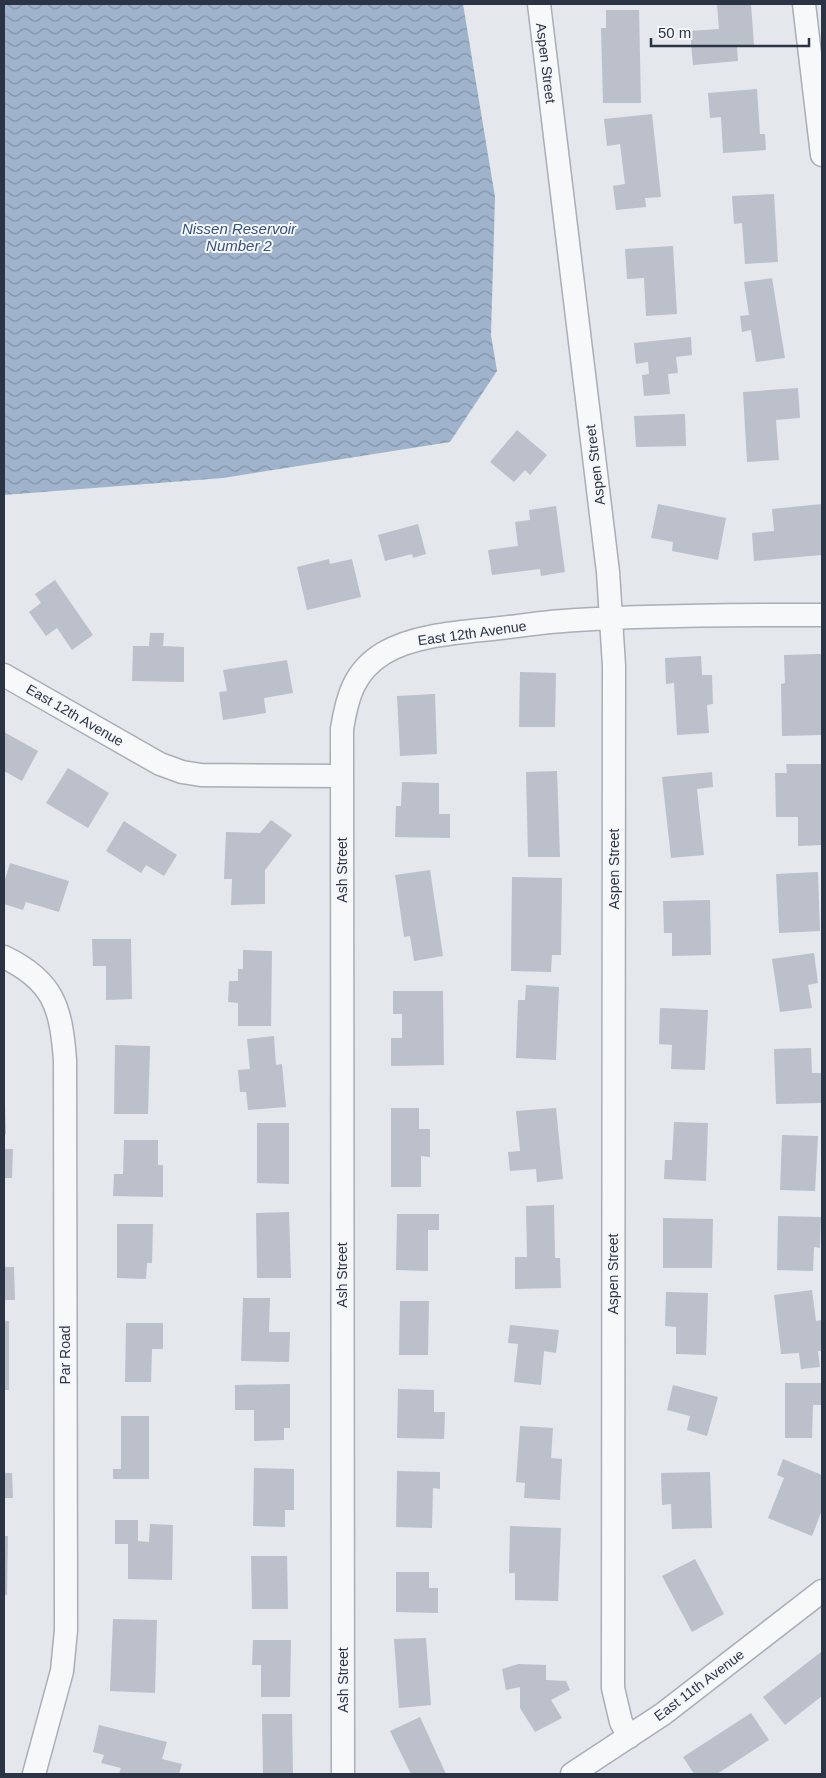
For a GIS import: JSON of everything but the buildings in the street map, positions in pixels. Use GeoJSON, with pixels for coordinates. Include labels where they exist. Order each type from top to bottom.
{"type":"FeatureCollection","features":[{"type":"Feature","properties":{"kind":"street","name":"Aspen Street"},"geometry":{"type":"LineString","coordinates":[[539,4],[608,572],[614,666],[613,1688],[621,1722],[629,1737]]}},
{"type":"Feature","properties":{"kind":"street"},"geometry":{"type":"LineString","coordinates":[[804,4],[822,155]]}},
{"type":"Feature","properties":{"kind":"street","name":"East 12th Avenue"},"geometry":{"type":"LineString","coordinates":[[4,675],[160,764],[182,772],[201,775],[342,776],[342,729],[350,690],[370,663],[384,653],[402,645],[423,639],[464,632],[575,620],[681,616],[822,615]]}},
{"type":"Feature","properties":{"kind":"street","name":"Ash Street"},"geometry":{"type":"LineString","coordinates":[[342,776],[343,1774]]}},
{"type":"Feature","properties":{"kind":"street","name":"Par Road"},"geometry":{"type":"LineString","coordinates":[[4,957],[20,965],[38,979],[49,993],[63,1028],[65,1060],[66,1630],[62,1671],[34,1774]]}},
{"type":"Feature","properties":{"kind":"street","name":"East 11th Avenue"},"geometry":{"type":"LineString","coordinates":[[572,1774],[663,1714],[822,1591]]}},
{"type":"Feature","properties":{"kind":"water","name":"Nissen Reservoir Number 2"},"geometry":{"type":"Polygon","coordinates":[[[4,4],[463,4],[495,197],[491,335],[497,371],[450,442],[223,478],[4,495],[4,4]]]}}]}
